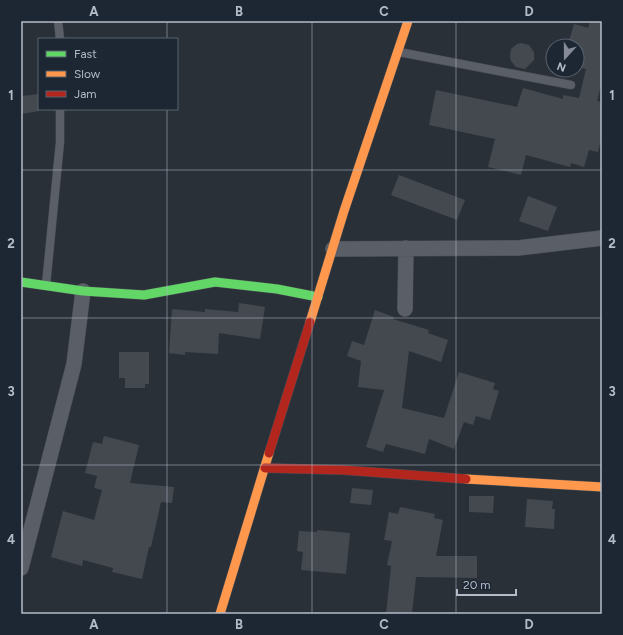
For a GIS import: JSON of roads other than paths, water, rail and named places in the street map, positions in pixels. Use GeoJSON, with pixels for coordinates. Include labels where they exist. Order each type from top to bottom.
{"type":"FeatureCollection","features":[{"type":"Feature","properties":{"kind":"street"},"geometry":{"type":"LineString","coordinates":[[220,614],[332,249],[408,21]]}},
{"type":"Feature","properties":{"kind":"street"},"geometry":{"type":"LineString","coordinates":[[332,249],[518,248],[602,238]]}},
{"type":"Feature","properties":{"kind":"street"},"geometry":{"type":"LineString","coordinates":[[405,309],[406,248]]}},
{"type":"Feature","properties":{"kind":"street"},"geometry":{"type":"LineString","coordinates":[[21,282],[83,291],[144,295],[215,282],[277,289],[318,297]]}},
{"type":"Feature","properties":{"kind":"street"},"geometry":{"type":"LineString","coordinates":[[21,568],[74,364],[83,291]]}},
{"type":"Feature","properties":{"kind":"street"},"geometry":{"type":"LineString","coordinates":[[265,468],[343,470],[500,482],[602,487]]}},
{"type":"Feature","properties":{"kind":"lane"},"geometry":{"type":"LineString","coordinates":[[58,21],[60,38]]}},
{"type":"Feature","properties":{"kind":"lane"},"geometry":{"type":"LineString","coordinates":[[398,52],[571,85]]}},
{"type":"Feature","properties":{"kind":"lane"},"geometry":{"type":"LineString","coordinates":[[45,285],[60,142],[60,110]]}}]}
